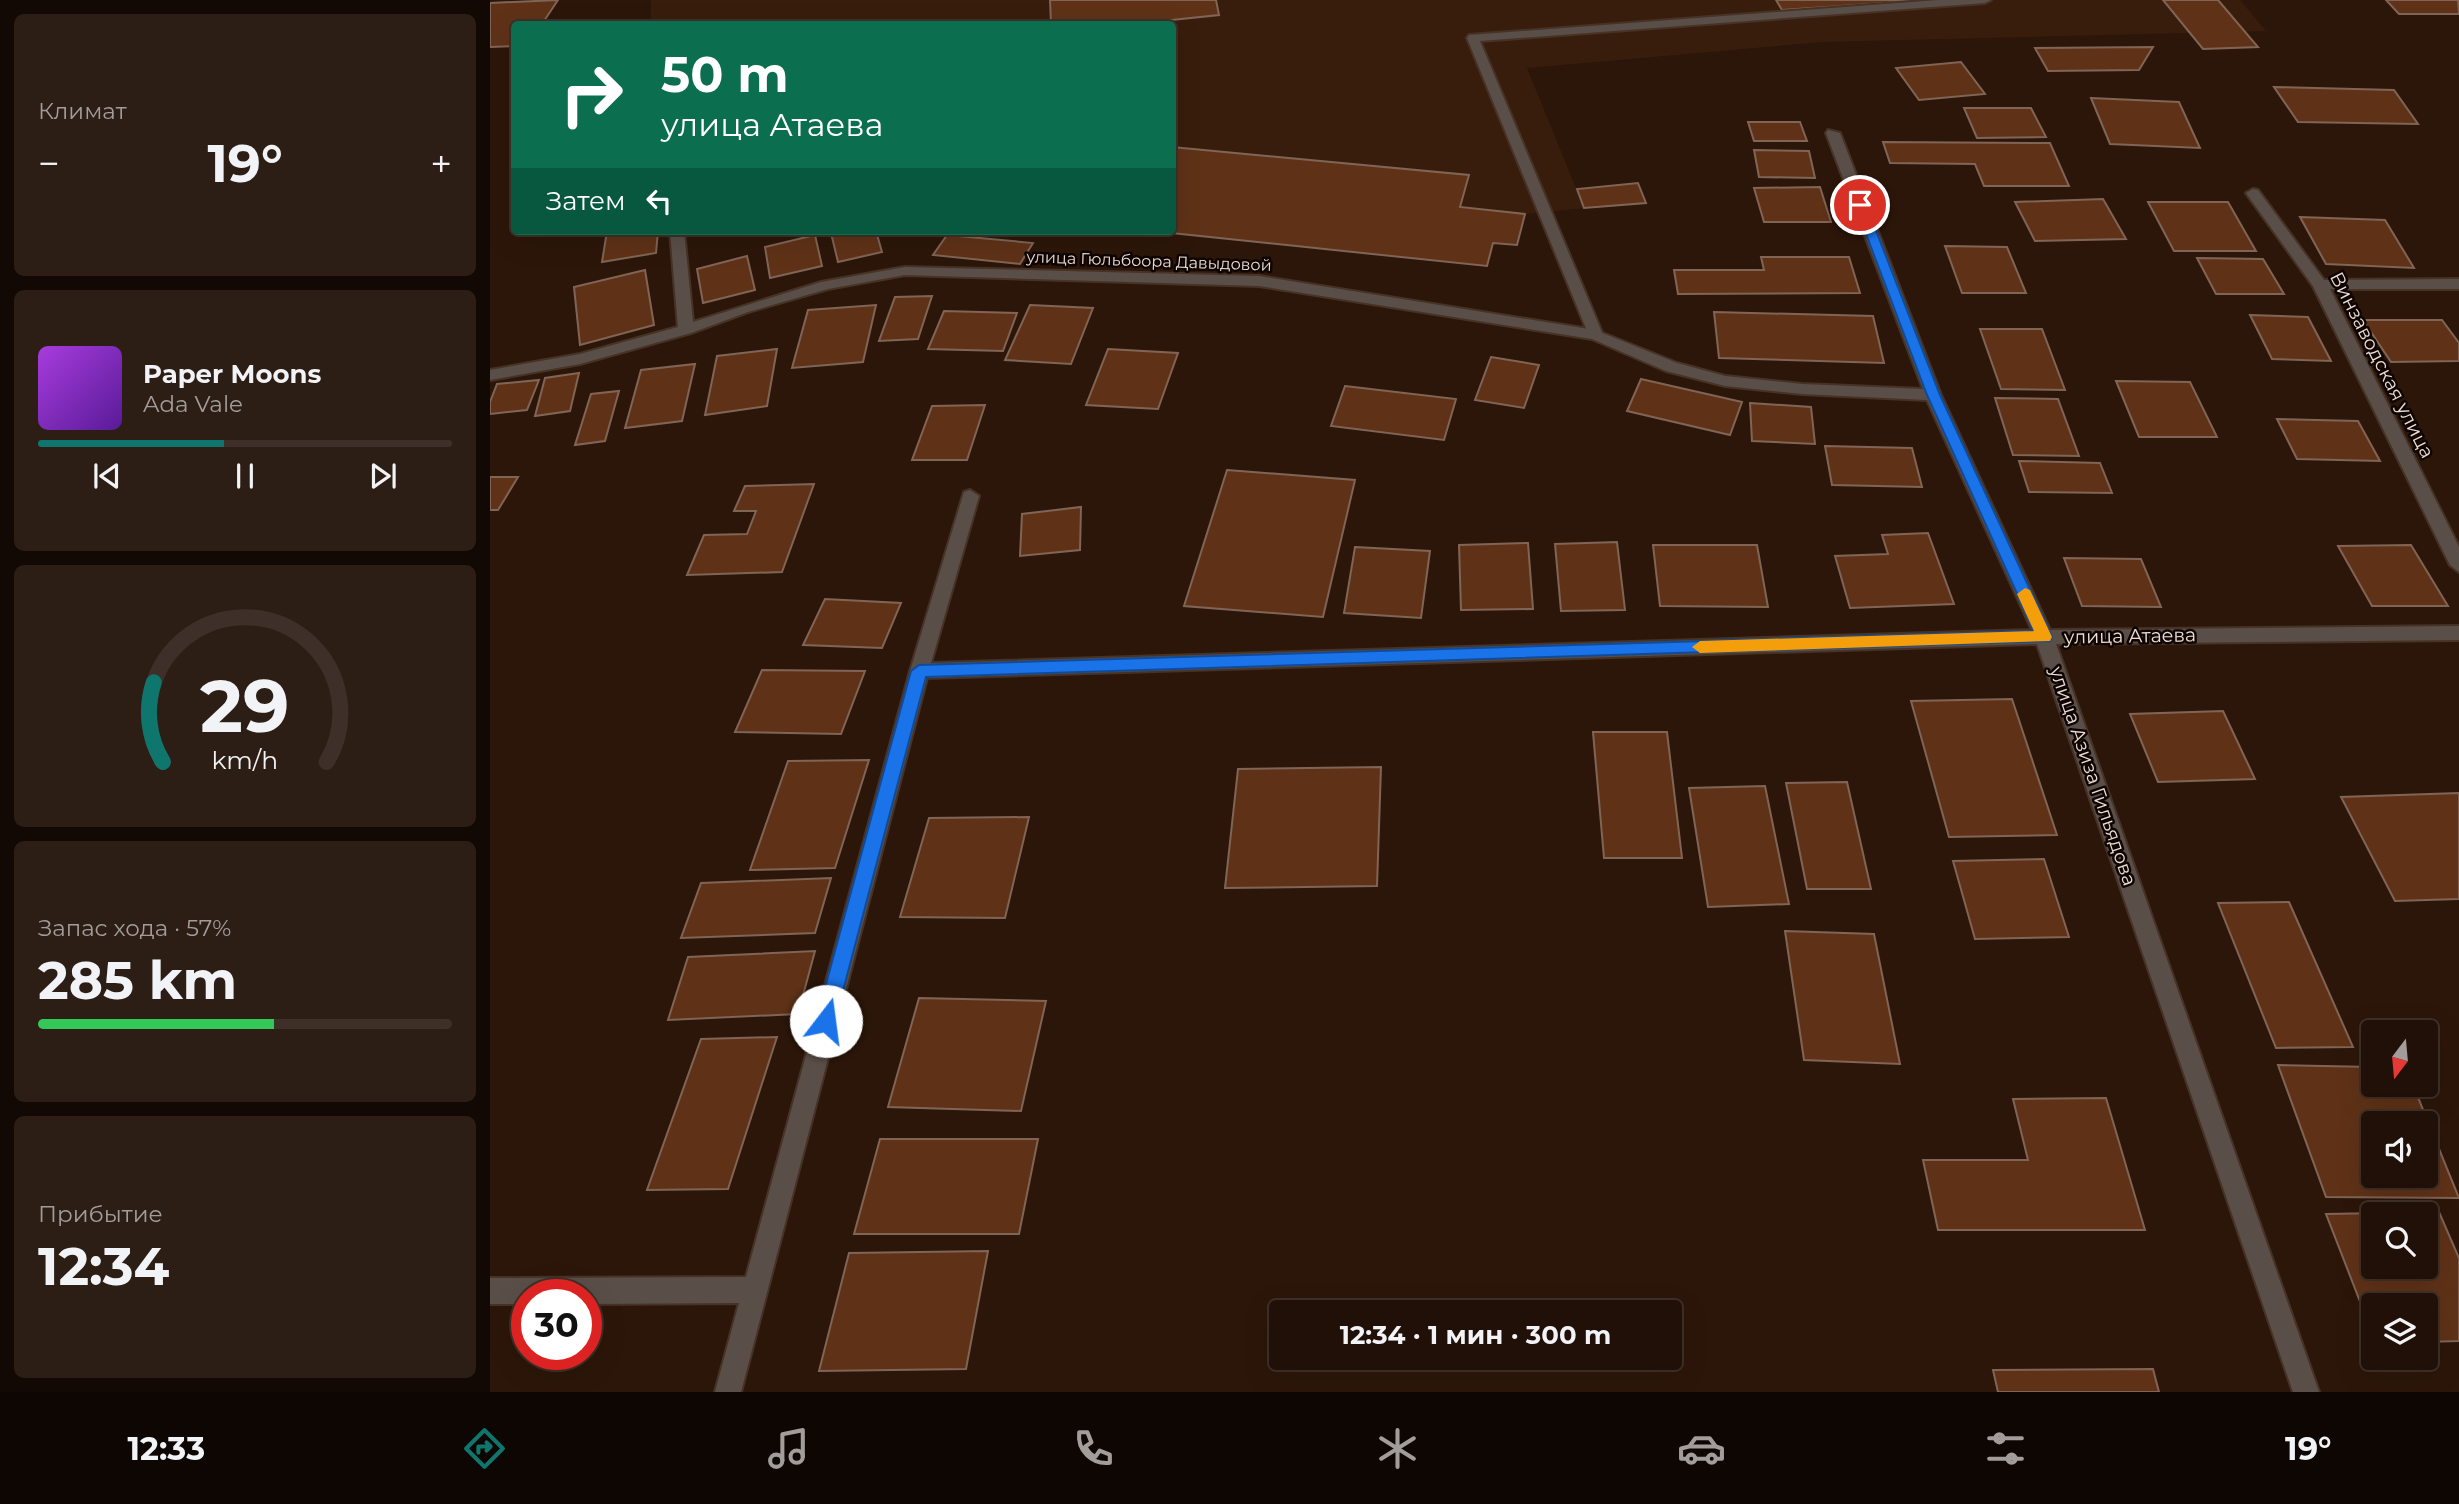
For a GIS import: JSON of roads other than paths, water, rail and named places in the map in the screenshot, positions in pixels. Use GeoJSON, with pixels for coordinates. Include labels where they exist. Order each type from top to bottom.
{"type":"FeatureCollection","features":[{"type":"Feature","properties":{"kind":"street","name":"улица Азиза Гильядова"},"geometry":{"type":"LineString","coordinates":[[1833,133],[1933,395],[2044,637],[2306,1392]]}},
{"type":"Feature","properties":{"kind":"street","name":"Винзаводская улица"},"geometry":{"type":"LineString","coordinates":[[2253,193],[2320,285],[2459,565]]}},
{"type":"Feature","properties":{"kind":"street"},"geometry":{"type":"LineString","coordinates":[[677,235],[687,330]]}},
{"type":"Feature","properties":{"kind":"street","name":"улица Гюльбоора Давыдовой"},"geometry":{"type":"LineString","coordinates":[[490,375],[580,359],[687,330],[743,309],[826,285],[905,271],[1259,281],[1595,335],[1672,367],[1725,381],[1802,389],[1933,395]]}},
{"type":"Feature","properties":{"kind":"street"},"geometry":{"type":"LineString","coordinates":[[2320,285],[2459,284]]}},
{"type":"Feature","properties":{"kind":"street"},"geometry":{"type":"LineString","coordinates":[[728,1392],[919,671],[970,496]]}},
{"type":"Feature","properties":{"kind":"street","name":"улица Атаева"},"geometry":{"type":"LineString","coordinates":[[919,671],[2044,637],[2459,633]]}},
{"type":"Feature","properties":{"kind":"street"},"geometry":{"type":"LineString","coordinates":[[490,1291],[754,1290]]}},
{"type":"Feature","properties":{"kind":"lane"},"geometry":{"type":"LineString","coordinates":[[1595,335],[1473,38],[1985,0]]}}]}
